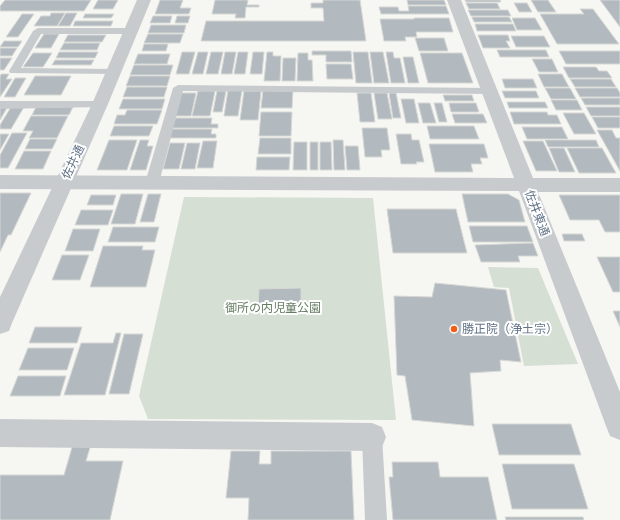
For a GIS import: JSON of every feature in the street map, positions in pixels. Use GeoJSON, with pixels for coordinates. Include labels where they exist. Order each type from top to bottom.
{"type":"FeatureCollection","features":[{"type":"Feature","properties":{"kind":"street","name":"佐井通"},"geometry":{"type":"LineString","coordinates":[[1,318],[100,104],[144,0]]}},
{"type":"Feature","properties":{"kind":"street","name":"佐井東通"},"geometry":{"type":"LineString","coordinates":[[454,0],[620,426]]}},
{"type":"Feature","properties":{"kind":"street"},"geometry":{"type":"LineString","coordinates":[[0,182],[620,185]]}},
{"type":"Feature","properties":{"kind":"street"},"geometry":{"type":"LineString","coordinates":[[0,433],[372,437]]}},
{"type":"Feature","properties":{"kind":"lane"},"geometry":{"type":"LineString","coordinates":[[113,72],[14,71],[38,31],[132,31]]}},
{"type":"Feature","properties":{"kind":"lane"},"geometry":{"type":"LineString","coordinates":[[152,183],[178,88],[490,91]]}},
{"type":"Feature","properties":{"kind":"lane"},"geometry":{"type":"LineString","coordinates":[[0,105],[100,104]]}},
{"type":"Feature","properties":{"kind":"lane"},"geometry":{"type":"LineString","coordinates":[[372,437],[376,520]]}},
{"type":"Feature","properties":{"kind":"green space","name":"御所の内児童公園"},"geometry":{"type":"Polygon","coordinates":[[[184,197],[373,198],[396,420],[148,419],[139,396],[184,197]]]}},
{"type":"Feature","properties":{"kind":"green space"},"geometry":{"type":"Polygon","coordinates":[[[488,267],[538,268],[578,364],[524,366],[509,288],[494,287],[488,267]]]}},
{"type":"Feature","properties":{"kind":"building"},"geometry":{"type":"Polygon","coordinates":[[[5,0],[91,0],[84,11],[0,11],[0,6],[5,0]]]}},
{"type":"Feature","properties":{"kind":"building"},"geometry":{"type":"Polygon","coordinates":[[[98,0],[118,0],[113,9],[93,9],[98,0]]]}},
{"type":"Feature","properties":{"kind":"building"},"geometry":{"type":"Polygon","coordinates":[[[160,0],[183,0],[180,8],[191,8],[189,14],[155,14],[160,0]]]}},
{"type":"Feature","properties":{"kind":"building"},"geometry":{"type":"Polygon","coordinates":[[[215,0],[248,0],[247,5],[259,5],[259,7],[246,7],[245,18],[235,18],[236,14],[212,14],[215,0]]]}},
{"type":"Feature","properties":{"kind":"building"},"geometry":{"type":"Polygon","coordinates":[[[323,0],[360,0],[366,41],[201,41],[206,21],[324,21],[323,8],[311,8],[311,3],[323,3],[323,0]]]}},
{"type":"Feature","properties":{"kind":"building"},"geometry":{"type":"Polygon","coordinates":[[[407,0],[444,0],[446,5],[408,5],[407,0]]]}},
{"type":"Feature","properties":{"kind":"building"},"geometry":{"type":"Polygon","coordinates":[[[465,0],[500,0],[501,2],[466,2],[465,0]]]}},
{"type":"Feature","properties":{"kind":"building"},"geometry":{"type":"Polygon","coordinates":[[[531,0],[548,0],[556,12],[538,12],[531,0]]]}},
{"type":"Feature","properties":{"kind":"building"},"geometry":{"type":"Polygon","coordinates":[[[600,0],[620,0],[620,27],[600,0]]]}},
{"type":"Feature","properties":{"kind":"building"},"geometry":{"type":"Polygon","coordinates":[[[466,3],[497,3],[500,9],[469,9],[466,3]]]}},
{"type":"Feature","properties":{"kind":"building"},"geometry":{"type":"Polygon","coordinates":[[[514,3],[527,3],[532,12],[519,12],[514,3]]]}},
{"type":"Feature","properties":{"kind":"building"},"geometry":{"type":"Polygon","coordinates":[[[408,6],[446,6],[449,14],[381,14],[379,7],[398,7],[399,11],[409,11],[408,6]]]}},
{"type":"Feature","properties":{"kind":"building"},"geometry":{"type":"Polygon","coordinates":[[[580,9],[593,9],[619,44],[557,44],[540,14],[584,14],[580,9]]]}},
{"type":"Feature","properties":{"kind":"building"},"geometry":{"type":"Polygon","coordinates":[[[468,10],[508,10],[511,16],[471,16],[468,10]]]}},
{"type":"Feature","properties":{"kind":"building"},"geometry":{"type":"Polygon","coordinates":[[[51,13],[65,13],[57,26],[34,26],[41,16],[50,16],[51,13]]]}},
{"type":"Feature","properties":{"kind":"building"},"geometry":{"type":"Polygon","coordinates":[[[66,13],[77,13],[70,26],[58,26],[66,13]]]}},
{"type":"Feature","properties":{"kind":"building"},"geometry":{"type":"Polygon","coordinates":[[[22,14],[34,14],[18,37],[6,37],[22,14]]]}},
{"type":"Feature","properties":{"kind":"building"},"geometry":{"type":"Polygon","coordinates":[[[85,14],[114,14],[111,18],[83,18],[85,14]]]}},
{"type":"Feature","properties":{"kind":"building"},"geometry":{"type":"Polygon","coordinates":[[[153,16],[172,16],[170,23],[150,23],[153,16]]]}},
{"type":"Feature","properties":{"kind":"building"},"geometry":{"type":"Polygon","coordinates":[[[177,16],[190,16],[188,23],[175,23],[177,16]]]}},
{"type":"Feature","properties":{"kind":"building"},"geometry":{"type":"Polygon","coordinates":[[[472,17],[509,17],[512,22],[474,22],[472,17]]]}},
{"type":"Feature","properties":{"kind":"building"},"geometry":{"type":"Polygon","coordinates":[[[449,18],[453,32],[416,32],[417,37],[405,37],[406,41],[384,41],[380,19],[449,18]]]}},
{"type":"Feature","properties":{"kind":"building"},"geometry":{"type":"Polygon","coordinates":[[[512,18],[535,18],[542,30],[517,30],[512,18]]]}},
{"type":"Feature","properties":{"kind":"building"},"geometry":{"type":"Polygon","coordinates":[[[75,21],[113,21],[111,26],[73,26],[75,21]]]}},
{"type":"Feature","properties":{"kind":"building"},"geometry":{"type":"Polygon","coordinates":[[[475,24],[513,24],[516,31],[477,31],[475,24]]]}},
{"type":"Feature","properties":{"kind":"building"},"geometry":{"type":"Polygon","coordinates":[[[151,25],[186,25],[184,33],[148,33],[151,25]]]}},
{"type":"Feature","properties":{"kind":"building"},"geometry":{"type":"Polygon","coordinates":[[[44,34],[59,34],[51,48],[35,48],[44,34]]]}},
{"type":"Feature","properties":{"kind":"building"},"geometry":{"type":"Polygon","coordinates":[[[148,34],[183,34],[180,43],[144,43],[148,34]]]}},
{"type":"Feature","properties":{"kind":"building"},"geometry":{"type":"Polygon","coordinates":[[[68,35],[106,35],[102,42],[64,42],[68,35]]]}},
{"type":"Feature","properties":{"kind":"building"},"geometry":{"type":"Polygon","coordinates":[[[478,35],[508,35],[510,41],[506,41],[510,48],[483,48],[478,35]]]}},
{"type":"Feature","properties":{"kind":"building"},"geometry":{"type":"Polygon","coordinates":[[[511,36],[544,36],[550,47],[516,47],[511,36]]]}},
{"type":"Feature","properties":{"kind":"building"},"geometry":{"type":"Polygon","coordinates":[[[415,38],[444,38],[448,51],[419,51],[415,38]]]}},
{"type":"Feature","properties":{"kind":"building"},"geometry":{"type":"Polygon","coordinates":[[[4,41],[22,41],[18,47],[0,47],[4,41]]]}},
{"type":"Feature","properties":{"kind":"building"},"geometry":{"type":"Polygon","coordinates":[[[64,43],[100,43],[97,50],[60,50],[64,43]]]}},
{"type":"Feature","properties":{"kind":"building"},"geometry":{"type":"Polygon","coordinates":[[[144,44],[168,44],[166,51],[142,51],[144,44]]]}},
{"type":"Feature","properties":{"kind":"building"},"geometry":{"type":"Polygon","coordinates":[[[0,48],[17,48],[12,56],[0,56],[0,48]]]}},
{"type":"Feature","properties":{"kind":"building"},"geometry":{"type":"Polygon","coordinates":[[[497,50],[546,50],[549,57],[500,57],[497,50]]]}},
{"type":"Feature","properties":{"kind":"building"},"geometry":{"type":"Polygon","coordinates":[[[312,51],[351,51],[352,62],[326,62],[326,55],[312,55],[312,51]]]}},
{"type":"Feature","properties":{"kind":"building"},"geometry":{"type":"Polygon","coordinates":[[[559,51],[620,51],[620,64],[566,64],[559,51]]]}},
{"type":"Feature","properties":{"kind":"building"},"geometry":{"type":"Polygon","coordinates":[[[59,52],[98,52],[95,58],[56,58],[59,52]]]}},
{"type":"Feature","properties":{"kind":"building"},"geometry":{"type":"Polygon","coordinates":[[[182,52],[195,52],[189,74],[176,74],[182,52]]]}},
{"type":"Feature","properties":{"kind":"building"},"geometry":{"type":"Polygon","coordinates":[[[198,52],[208,52],[203,74],[192,74],[198,52]]]}},
{"type":"Feature","properties":{"kind":"building"},"geometry":{"type":"Polygon","coordinates":[[[211,52],[223,52],[218,74],[206,74],[211,52]]]}},
{"type":"Feature","properties":{"kind":"building"},"geometry":{"type":"Polygon","coordinates":[[[225,52],[236,52],[232,74],[221,74],[225,52]]]}},
{"type":"Feature","properties":{"kind":"building"},"geometry":{"type":"Polygon","coordinates":[[[238,52],[248,52],[245,74],[234,74],[238,52]]]}},
{"type":"Feature","properties":{"kind":"building"},"geometry":{"type":"Polygon","coordinates":[[[253,52],[264,52],[262,74],[250,74],[253,52]]]}},
{"type":"Feature","properties":{"kind":"building"},"geometry":{"type":"Polygon","coordinates":[[[267,52],[273,52],[273,56],[281,56],[280,81],[264,81],[267,52]]]}},
{"type":"Feature","properties":{"kind":"building"},"geometry":{"type":"Polygon","coordinates":[[[353,52],[368,52],[372,83],[356,83],[353,52]]]}},
{"type":"Feature","properties":{"kind":"building"},"geometry":{"type":"Polygon","coordinates":[[[370,52],[383,52],[389,83],[374,83],[370,52]]]}},
{"type":"Feature","properties":{"kind":"building"},"geometry":{"type":"Polygon","coordinates":[[[386,52],[393,52],[394,58],[400,58],[405,83],[391,83],[386,52]]]}},
{"type":"Feature","properties":{"kind":"building"},"geometry":{"type":"Polygon","coordinates":[[[33,53],[52,53],[43,67],[23,67],[33,53]]]}},
{"type":"Feature","properties":{"kind":"building"},"geometry":{"type":"Polygon","coordinates":[[[298,53],[308,53],[308,60],[312,60],[313,81],[297,81],[298,53]]]}},
{"type":"Feature","properties":{"kind":"building"},"geometry":{"type":"Polygon","coordinates":[[[420,53],[462,53],[473,83],[428,83],[420,53]]]}},
{"type":"Feature","properties":{"kind":"building"},"geometry":{"type":"Polygon","coordinates":[[[138,54],[170,54],[167,64],[134,64],[138,54]]]}},
{"type":"Feature","properties":{"kind":"building"},"geometry":{"type":"Polygon","coordinates":[[[403,57],[413,57],[419,83],[408,83],[403,57]]]}},
{"type":"Feature","properties":{"kind":"building"},"geometry":{"type":"Polygon","coordinates":[[[0,58],[12,58],[4,70],[0,70],[0,58]]]}},
{"type":"Feature","properties":{"kind":"building"},"geometry":{"type":"Polygon","coordinates":[[[283,58],[296,58],[295,81],[282,81],[283,58]]]}},
{"type":"Feature","properties":{"kind":"building"},"geometry":{"type":"Polygon","coordinates":[[[532,59],[552,59],[558,72],[539,72],[532,59]]]}},
{"type":"Feature","properties":{"kind":"building"},"geometry":{"type":"Polygon","coordinates":[[[55,60],[94,60],[91,65],[52,65],[55,60]]]}},
{"type":"Feature","properties":{"kind":"building"},"geometry":{"type":"Polygon","coordinates":[[[326,64],[351,64],[353,79],[327,79],[326,64]]]}},
{"type":"Feature","properties":{"kind":"building"},"geometry":{"type":"Polygon","coordinates":[[[134,65],[173,65],[170,75],[130,75],[134,65]]]}},
{"type":"Feature","properties":{"kind":"building"},"geometry":{"type":"Polygon","coordinates":[[[563,67],[596,67],[599,71],[607,71],[612,78],[569,78],[563,67]]]}},
{"type":"Feature","properties":{"kind":"building"},"geometry":{"type":"Polygon","coordinates":[[[1,74],[9,74],[6,79],[12,79],[0,97],[0,77],[1,74]]]}},
{"type":"Feature","properties":{"kind":"building"},"geometry":{"type":"Polygon","coordinates":[[[538,74],[562,74],[569,87],[544,87],[538,74]]]}},
{"type":"Feature","properties":{"kind":"building"},"geometry":{"type":"Polygon","coordinates":[[[35,76],[71,76],[61,95],[24,95],[35,76]]]}},
{"type":"Feature","properties":{"kind":"building"},"geometry":{"type":"Polygon","coordinates":[[[130,76],[170,76],[167,86],[126,86],[130,76]]]}},
{"type":"Feature","properties":{"kind":"building"},"geometry":{"type":"Polygon","coordinates":[[[15,78],[26,78],[15,97],[4,97],[15,78]]]}},
{"type":"Feature","properties":{"kind":"building"},"geometry":{"type":"Polygon","coordinates":[[[502,79],[533,79],[537,88],[505,88],[502,79]]]}},
{"type":"Feature","properties":{"kind":"building"},"geometry":{"type":"Polygon","coordinates":[[[570,79],[611,79],[616,87],[575,87],[570,79]]]}},
{"type":"Feature","properties":{"kind":"building"},"geometry":{"type":"Polygon","coordinates":[[[127,87],[167,87],[164,97],[123,97],[127,87]]]}},
{"type":"Feature","properties":{"kind":"building"},"geometry":{"type":"Polygon","coordinates":[[[545,88],[570,88],[576,99],[551,99],[545,88]]]}},
{"type":"Feature","properties":{"kind":"building"},"geometry":{"type":"Polygon","coordinates":[[[575,88],[617,88],[620,93],[620,97],[580,97],[575,88]]]}},
{"type":"Feature","properties":{"kind":"building"},"geometry":{"type":"Polygon","coordinates":[[[228,90],[242,90],[238,116],[224,116],[228,90]]]}},
{"type":"Feature","properties":{"kind":"building"},"geometry":{"type":"Polygon","coordinates":[[[263,90],[293,90],[292,108],[261,108],[263,90]]]}},
{"type":"Feature","properties":{"kind":"building"},"geometry":{"type":"Polygon","coordinates":[[[198,91],[215,91],[210,116],[192,116],[198,91]]]}},
{"type":"Feature","properties":{"kind":"building"},"geometry":{"type":"Polygon","coordinates":[[[217,91],[226,91],[222,112],[213,112],[217,91]]]}},
{"type":"Feature","properties":{"kind":"building"},"geometry":{"type":"Polygon","coordinates":[[[244,91],[261,91],[258,120],[240,120],[244,91]]]}},
{"type":"Feature","properties":{"kind":"building"},"geometry":{"type":"Polygon","coordinates":[[[502,91],[536,91],[539,98],[505,98],[502,91]]]}},
{"type":"Feature","properties":{"kind":"building"},"geometry":{"type":"Polygon","coordinates":[[[181,93],[196,93],[191,116],[175,116],[181,93]]]}},
{"type":"Feature","properties":{"kind":"building"},"geometry":{"type":"Polygon","coordinates":[[[357,93],[371,93],[375,122],[360,122],[357,93]]]}},
{"type":"Feature","properties":{"kind":"building"},"geometry":{"type":"Polygon","coordinates":[[[374,93],[387,93],[392,119],[378,119],[374,93]]]}},
{"type":"Feature","properties":{"kind":"building"},"geometry":{"type":"Polygon","coordinates":[[[389,93],[396,93],[401,118],[393,118],[389,93]]]}},
{"type":"Feature","properties":{"kind":"building"},"geometry":{"type":"Polygon","coordinates":[[[443,95],[472,95],[474,101],[445,101],[443,95]]]}},
{"type":"Feature","properties":{"kind":"building"},"geometry":{"type":"Polygon","coordinates":[[[581,98],[620,98],[620,105],[585,105],[581,98]]]}},
{"type":"Feature","properties":{"kind":"building"},"geometry":{"type":"Polygon","coordinates":[[[123,99],[165,99],[162,109],[119,109],[123,99]]]}},
{"type":"Feature","properties":{"kind":"building"},"geometry":{"type":"Polygon","coordinates":[[[401,99],[414,99],[419,123],[406,123],[401,99]]]}},
{"type":"Feature","properties":{"kind":"building"},"geometry":{"type":"Polygon","coordinates":[[[551,100],[577,100],[582,110],[556,110],[551,100]]]}},
{"type":"Feature","properties":{"kind":"building"},"geometry":{"type":"Polygon","coordinates":[[[507,102],[545,102],[548,108],[509,108],[507,102]]]}},
{"type":"Feature","properties":{"kind":"building"},"geometry":{"type":"Polygon","coordinates":[[[418,103],[430,103],[436,123],[423,123],[418,103]]]}},
{"type":"Feature","properties":{"kind":"building"},"geometry":{"type":"Polygon","coordinates":[[[434,103],[442,103],[447,122],[439,122],[434,103]]]}},
{"type":"Feature","properties":{"kind":"building"},"geometry":{"type":"Polygon","coordinates":[[[449,103],[476,103],[479,112],[451,112],[449,103]]]}},
{"type":"Feature","properties":{"kind":"building"},"geometry":{"type":"Polygon","coordinates":[[[0,106],[8,106],[0,120],[0,106]]]}},
{"type":"Feature","properties":{"kind":"building"},"geometry":{"type":"Polygon","coordinates":[[[11,107],[24,107],[11,129],[0,129],[0,125],[11,107]]]}},
{"type":"Feature","properties":{"kind":"building"},"geometry":{"type":"Polygon","coordinates":[[[36,107],[73,107],[69,115],[32,115],[36,107]]]}},
{"type":"Feature","properties":{"kind":"building"},"geometry":{"type":"Polygon","coordinates":[[[586,107],[620,107],[620,116],[591,116],[586,107]]]}},
{"type":"Feature","properties":{"kind":"building"},"geometry":{"type":"Polygon","coordinates":[[[127,110],[162,110],[157,124],[114,124],[117,115],[125,115],[127,110]]]}},
{"type":"Feature","properties":{"kind":"building"},"geometry":{"type":"Polygon","coordinates":[[[261,112],[292,112],[291,136],[259,136],[261,112]]]}},
{"type":"Feature","properties":{"kind":"building"},"geometry":{"type":"Polygon","coordinates":[[[510,112],[547,112],[548,115],[557,115],[561,124],[514,124],[510,112]]]}},
{"type":"Feature","properties":{"kind":"building"},"geometry":{"type":"Polygon","coordinates":[[[563,113],[584,113],[596,134],[574,134],[563,113]]]}},
{"type":"Feature","properties":{"kind":"building"},"geometry":{"type":"Polygon","coordinates":[[[452,114],[483,114],[487,123],[455,123],[452,114]]]}},
{"type":"Feature","properties":{"kind":"building"},"geometry":{"type":"Polygon","coordinates":[[[31,116],[68,116],[57,138],[29,138],[33,131],[23,131],[31,116]]]}},
{"type":"Feature","properties":{"kind":"building"},"geometry":{"type":"Polygon","coordinates":[[[592,117],[620,117],[620,128],[598,128],[592,117]]]}},
{"type":"Feature","properties":{"kind":"building"},"geometry":{"type":"Polygon","coordinates":[[[174,118],[212,118],[211,124],[218,124],[218,128],[172,128],[174,118]]]}},
{"type":"Feature","properties":{"kind":"building"},"geometry":{"type":"Polygon","coordinates":[[[114,126],[153,126],[149,136],[110,136],[114,126]]]}},
{"type":"Feature","properties":{"kind":"building"},"geometry":{"type":"Polygon","coordinates":[[[427,126],[474,126],[479,139],[430,139],[427,126]]]}},
{"type":"Feature","properties":{"kind":"building"},"geometry":{"type":"Polygon","coordinates":[[[522,127],[562,127],[568,139],[527,139],[522,127]]]}},
{"type":"Feature","properties":{"kind":"building"},"geometry":{"type":"Polygon","coordinates":[[[362,128],[387,128],[390,150],[381,150],[382,157],[365,157],[362,128]]]}},
{"type":"Feature","properties":{"kind":"building"},"geometry":{"type":"Polygon","coordinates":[[[171,129],[212,129],[211,134],[216,134],[216,138],[169,138],[171,129]]]}},
{"type":"Feature","properties":{"kind":"building"},"geometry":{"type":"Polygon","coordinates":[[[597,130],[612,130],[616,138],[620,138],[620,171],[597,130]]]}},
{"type":"Feature","properties":{"kind":"building"},"geometry":{"type":"Polygon","coordinates":[[[12,133],[27,133],[8,168],[0,168],[0,155],[12,133]]]}},
{"type":"Feature","properties":{"kind":"building"},"geometry":{"type":"Polygon","coordinates":[[[0,134],[9,134],[0,150],[0,134]]]}},
{"type":"Feature","properties":{"kind":"building"},"geometry":{"type":"Polygon","coordinates":[[[396,134],[411,134],[412,140],[419,140],[424,162],[416,162],[417,164],[401,164],[396,134]]]}},
{"type":"Feature","properties":{"kind":"building"},"geometry":{"type":"Polygon","coordinates":[[[260,138],[291,138],[291,154],[258,154],[260,138]]]}},
{"type":"Feature","properties":{"kind":"building"},"geometry":{"type":"Polygon","coordinates":[[[30,139],[57,139],[52,149],[25,149],[30,139]]]}},
{"type":"Feature","properties":{"kind":"building"},"geometry":{"type":"Polygon","coordinates":[[[109,140],[137,140],[127,170],[97,170],[109,140]]]}},
{"type":"Feature","properties":{"kind":"building"},"geometry":{"type":"Polygon","coordinates":[[[140,140],[149,140],[147,146],[153,146],[146,170],[130,170],[140,140]]]}},
{"type":"Feature","properties":{"kind":"building"},"geometry":{"type":"Polygon","coordinates":[[[333,140],[343,140],[345,170],[334,170],[333,140]]]}},
{"type":"Feature","properties":{"kind":"building"},"geometry":{"type":"Polygon","coordinates":[[[545,140],[596,140],[599,147],[548,147],[545,140]]]}},
{"type":"Feature","properties":{"kind":"building"},"geometry":{"type":"Polygon","coordinates":[[[203,141],[217,141],[213,168],[197,168],[203,141]]]}},
{"type":"Feature","properties":{"kind":"building"},"geometry":{"type":"Polygon","coordinates":[[[523,141],[543,141],[557,171],[536,171],[523,141]]]}},
{"type":"Feature","properties":{"kind":"building"},"geometry":{"type":"Polygon","coordinates":[[[294,142],[307,142],[307,170],[293,170],[294,142]]]}},
{"type":"Feature","properties":{"kind":"building"},"geometry":{"type":"Polygon","coordinates":[[[310,142],[318,142],[318,170],[310,170],[310,142]]]}},
{"type":"Feature","properties":{"kind":"building"},"geometry":{"type":"Polygon","coordinates":[[[320,142],[331,142],[332,170],[320,170],[320,142]]]}},
{"type":"Feature","properties":{"kind":"building"},"geometry":{"type":"Polygon","coordinates":[[[170,143],[185,143],[179,169],[163,169],[170,143]]]}},
{"type":"Feature","properties":{"kind":"building"},"geometry":{"type":"Polygon","coordinates":[[[187,143],[200,143],[195,169],[181,169],[187,143]]]}},
{"type":"Feature","properties":{"kind":"building"},"geometry":{"type":"Polygon","coordinates":[[[429,144],[484,144],[488,158],[480,158],[482,164],[471,164],[473,172],[435,172],[429,144]]]}},
{"type":"Feature","properties":{"kind":"building"},"geometry":{"type":"Polygon","coordinates":[[[345,146],[358,146],[360,170],[347,170],[345,146]]]}},
{"type":"Feature","properties":{"kind":"building"},"geometry":{"type":"Polygon","coordinates":[[[549,148],[564,148],[575,172],[559,172],[549,148]]]}},
{"type":"Feature","properties":{"kind":"building"},"geometry":{"type":"Polygon","coordinates":[[[567,148],[602,148],[616,173],[579,173],[567,148]]]}},
{"type":"Feature","properties":{"kind":"building"},"geometry":{"type":"Polygon","coordinates":[[[24,151],[51,151],[43,169],[15,169],[24,151]]]}},
{"type":"Feature","properties":{"kind":"building"},"geometry":{"type":"Polygon","coordinates":[[[257,157],[290,157],[289,170],[256,170],[257,157]]]}},
{"type":"Feature","properties":{"kind":"building"},"geometry":{"type":"Polygon","coordinates":[[[0,193],[31,193],[11,235],[8,235],[0,252],[0,193]]]}},
{"type":"Feature","properties":{"kind":"building"},"geometry":{"type":"Polygon","coordinates":[[[121,194],[143,194],[135,224],[111,224],[121,194]]]}},
{"type":"Feature","properties":{"kind":"building"},"geometry":{"type":"Polygon","coordinates":[[[148,194],[161,194],[154,222],[140,222],[148,194]]]}},
{"type":"Feature","properties":{"kind":"building"},"geometry":{"type":"Polygon","coordinates":[[[462,194],[508,194],[519,200],[525,222],[468,222],[462,194]]]}},
{"type":"Feature","properties":{"kind":"building"},"geometry":{"type":"Polygon","coordinates":[[[91,195],[116,195],[113,205],[87,205],[91,195]]]}},
{"type":"Feature","properties":{"kind":"building"},"geometry":{"type":"Polygon","coordinates":[[[559,195],[620,195],[620,232],[605,232],[599,220],[570,220],[559,195]]]}},
{"type":"Feature","properties":{"kind":"building"},"geometry":{"type":"Polygon","coordinates":[[[387,209],[456,209],[467,253],[393,253],[387,209]]]}},
{"type":"Feature","properties":{"kind":"building"},"geometry":{"type":"Polygon","coordinates":[[[81,210],[113,210],[108,225],[75,225],[81,210]]]}},
{"type":"Feature","properties":{"kind":"building"},"geometry":{"type":"Polygon","coordinates":[[[469,226],[527,226],[533,242],[473,242],[469,226]]]}},
{"type":"Feature","properties":{"kind":"building"},"geometry":{"type":"Polygon","coordinates":[[[113,227],[159,227],[155,242],[108,242],[113,227]]]}},
{"type":"Feature","properties":{"kind":"building"},"geometry":{"type":"Polygon","coordinates":[[[73,229],[100,229],[93,251],[65,251],[73,229]]]}},
{"type":"Feature","properties":{"kind":"building"},"geometry":{"type":"Polygon","coordinates":[[[562,234],[582,234],[585,241],[564,241],[562,234]]]}},
{"type":"Feature","properties":{"kind":"building"},"geometry":{"type":"Polygon","coordinates":[[[533,243],[538,256],[518,256],[520,262],[481,262],[475,245],[533,243]]]}},
{"type":"Feature","properties":{"kind":"building"},"geometry":{"type":"Polygon","coordinates":[[[103,246],[143,246],[142,250],[155,250],[146,287],[90,287],[103,246]]]}},
{"type":"Feature","properties":{"kind":"building"},"geometry":{"type":"Polygon","coordinates":[[[62,255],[89,255],[80,280],[52,280],[62,255]]]}},
{"type":"Feature","properties":{"kind":"building"},"geometry":{"type":"Polygon","coordinates":[[[597,257],[620,257],[620,292],[613,292],[597,257]]]}},
{"type":"Feature","properties":{"kind":"building","name":"勝正院（浄土宗）"},"geometry":{"type":"Polygon","coordinates":[[[435,283],[506,290],[521,362],[500,360],[501,371],[470,373],[474,426],[412,420],[405,376],[397,375],[394,296],[432,297],[435,283]]]}},
{"type":"Feature","properties":{"kind":"building"},"geometry":{"type":"Polygon","coordinates":[[[301,288],[301,309],[258,309],[259,289],[301,288]]]}},
{"type":"Feature","properties":{"kind":"building"},"geometry":{"type":"Polygon","coordinates":[[[613,311],[620,311],[620,327],[613,311]]]}},
{"type":"Feature","properties":{"kind":"building"},"geometry":{"type":"Polygon","coordinates":[[[35,327],[82,327],[77,343],[29,343],[35,327]]]}},
{"type":"Feature","properties":{"kind":"building"},"geometry":{"type":"Polygon","coordinates":[[[116,333],[121,333],[105,395],[64,395],[81,343],[113,343],[116,333]]]}},
{"type":"Feature","properties":{"kind":"building"},"geometry":{"type":"Polygon","coordinates":[[[124,334],[143,334],[129,394],[109,394],[124,334]]]}},
{"type":"Feature","properties":{"kind":"building"},"geometry":{"type":"Polygon","coordinates":[[[28,348],[74,348],[67,370],[19,370],[28,348]]]}},
{"type":"Feature","properties":{"kind":"building"},"geometry":{"type":"Polygon","coordinates":[[[18,376],[66,376],[60,396],[10,396],[18,376]]]}},
{"type":"Feature","properties":{"kind":"building"},"geometry":{"type":"Polygon","coordinates":[[[492,424],[571,424],[581,455],[499,455],[492,424]]]}},
{"type":"Feature","properties":{"kind":"building"},"geometry":{"type":"Polygon","coordinates":[[[73,444],[91,444],[86,461],[123,461],[110,520],[0,520],[0,475],[64,475],[73,444]]]}},
{"type":"Feature","properties":{"kind":"building"},"geometry":{"type":"Polygon","coordinates":[[[231,451],[260,451],[259,464],[271,464],[271,451],[351,451],[354,520],[248,520],[249,498],[226,498],[231,451]]]}},
{"type":"Feature","properties":{"kind":"building"},"geometry":{"type":"Polygon","coordinates":[[[392,462],[438,462],[440,477],[488,477],[497,520],[393,520],[389,477],[393,477],[392,462]]]}},
{"type":"Feature","properties":{"kind":"building"},"geometry":{"type":"Polygon","coordinates":[[[502,464],[574,464],[588,509],[512,509],[502,464]]]}},
{"type":"Feature","properties":{"kind":"building"},"geometry":{"type":"Polygon","coordinates":[[[505,517],[583,517],[584,520],[506,520],[505,517]]]}},
{"type":"Feature","properties":{"kind":"place","name":"勝正院（浄土宗）"},"geometry":{"type":"Point","coordinates":[454,329]}}]}
